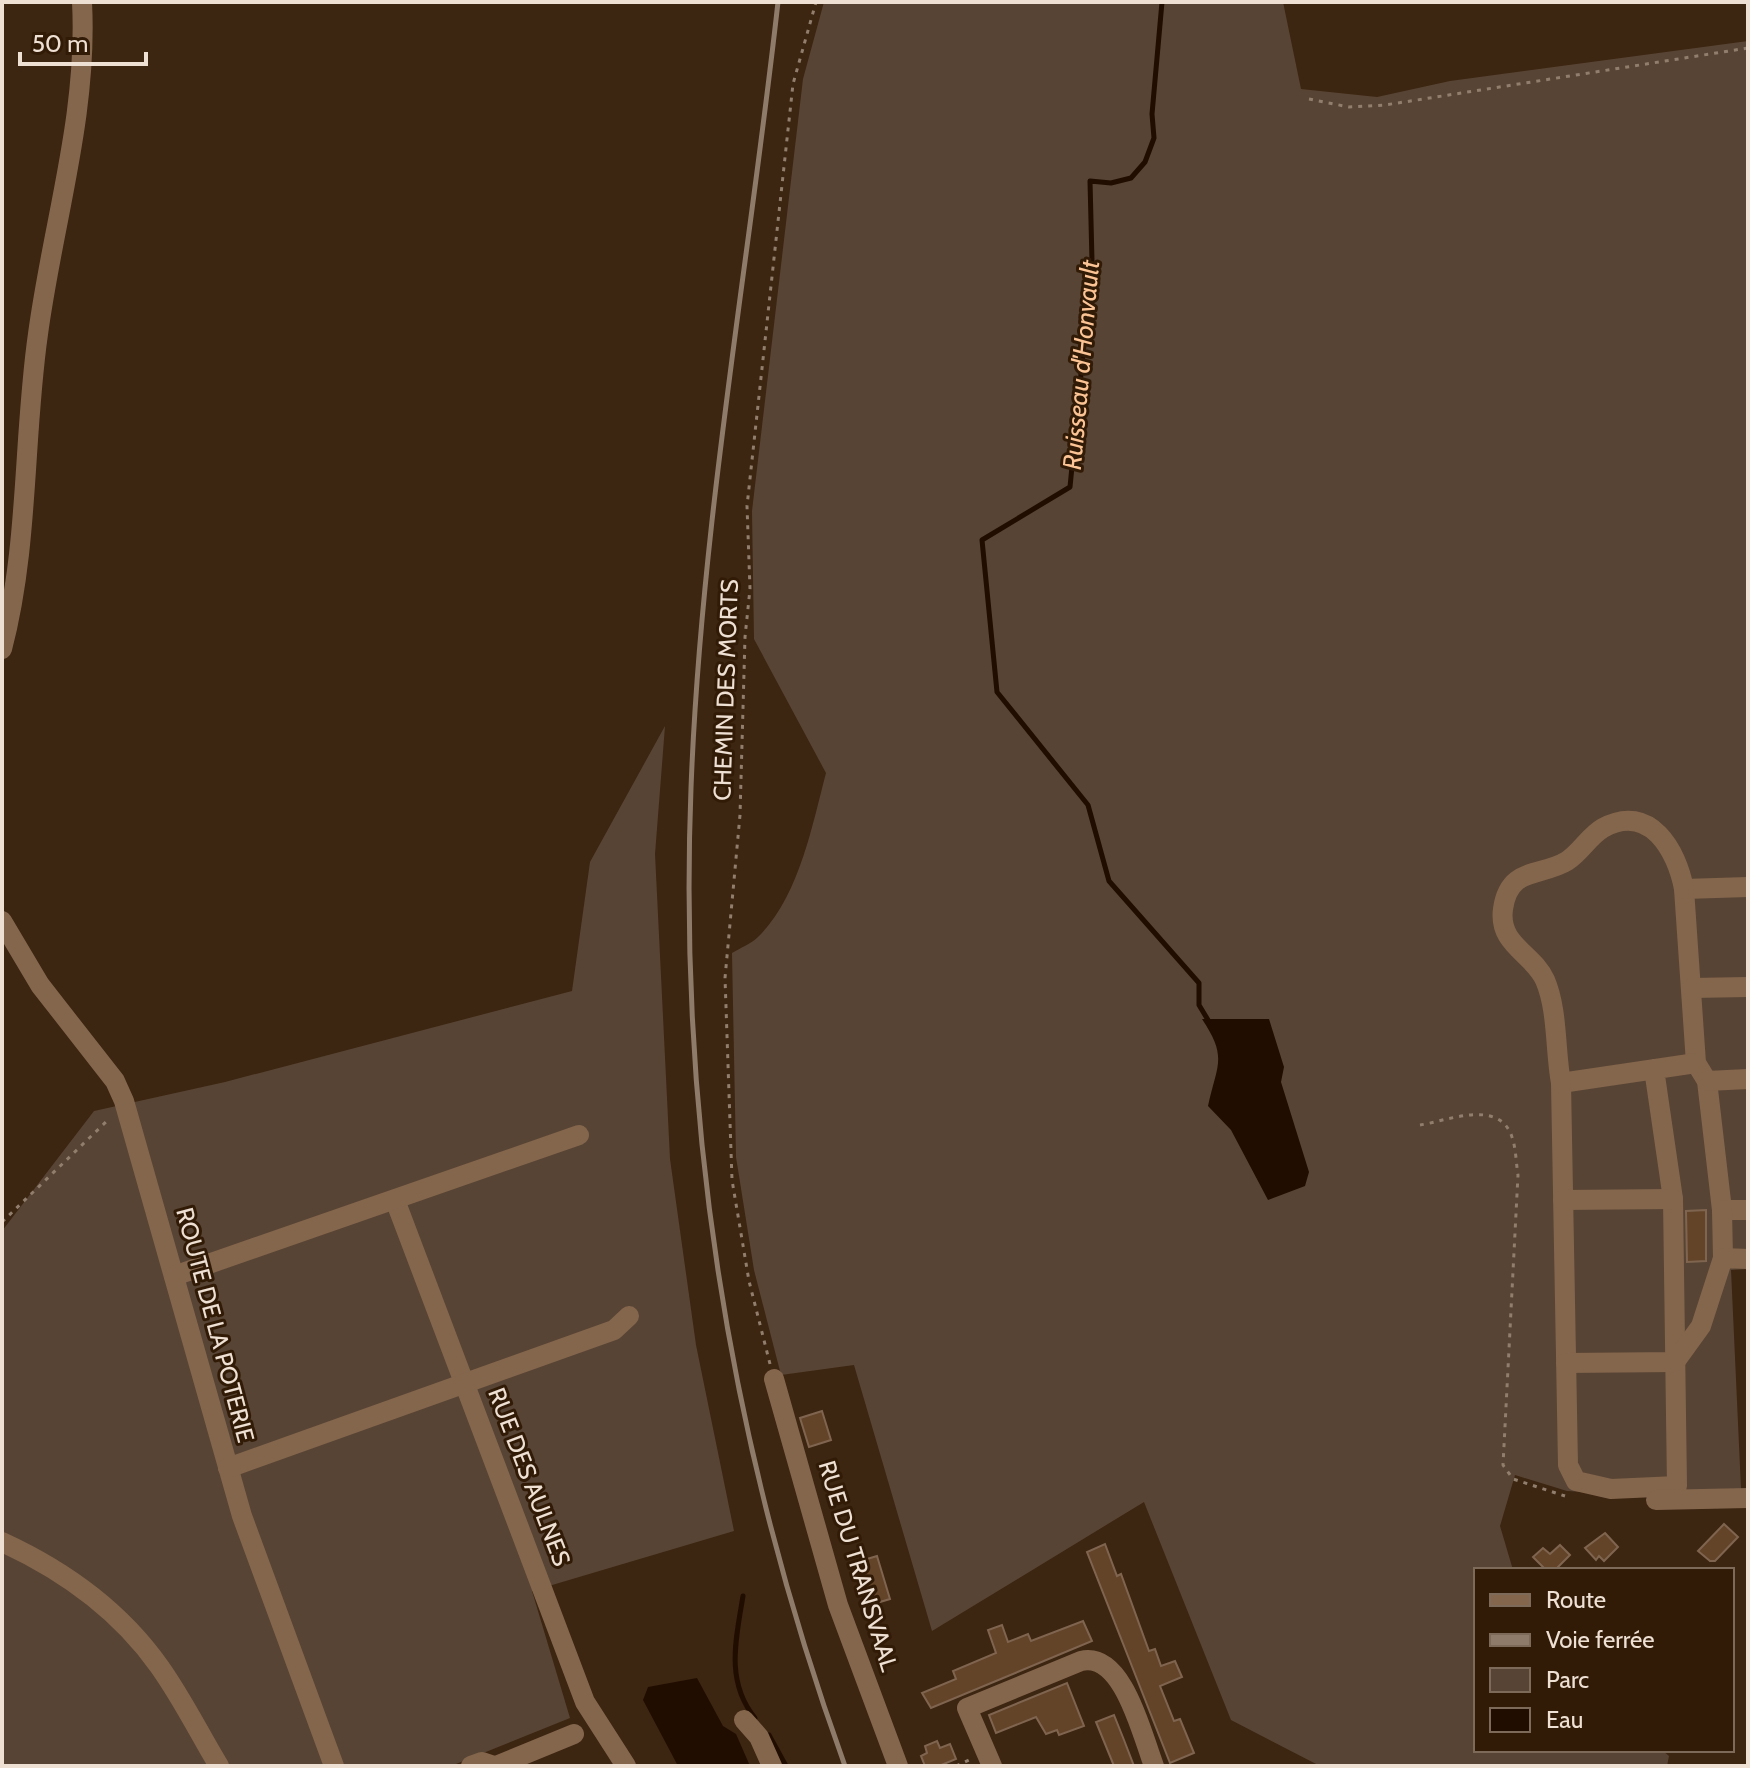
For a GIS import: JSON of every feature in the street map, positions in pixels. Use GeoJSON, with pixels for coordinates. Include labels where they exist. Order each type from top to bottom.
{"type":"FeatureCollection","features":[{"type":"Feature","properties":{"kind":"street"},"geometry":{"type":"LineString","coordinates":[[2,649],[9,624],[22,515],[39,323],[76,134],[83,51],[82,2]]}},
{"type":"Feature","properties":{"kind":"street"},"geometry":{"type":"LineString","coordinates":[[1654,1069],[1673,1199],[1675,1362],[1677,1486],[1629,1489],[1589,1486],[1576,1481],[1569,1472],[1561,1083],[1548,989],[1542,974],[1515,948],[1504,926],[1508,893],[1525,875],[1562,863],[1598,832],[1624,822],[1652,827],[1665,839],[1684,889],[1696,1063],[1707,1081],[1722,1210],[1723,1258],[1701,1326],[1675,1362]]}},
{"type":"Feature","properties":{"kind":"street"},"geometry":{"type":"LineString","coordinates":[[1684,889],[1748,887]]}},
{"type":"Feature","properties":{"kind":"street","name":"ROUTE DE LA POTERIE"},"geometry":{"type":"LineString","coordinates":[[2,921],[40,985],[115,1081],[124,1101],[254,1551],[334,1766]]}},
{"type":"Feature","properties":{"kind":"street"},"geometry":{"type":"LineString","coordinates":[[1692,988],[1748,987]]}},
{"type":"Feature","properties":{"kind":"street"},"geometry":{"type":"LineString","coordinates":[[1561,1083],[1696,1063]]}},
{"type":"Feature","properties":{"kind":"street"},"geometry":{"type":"LineString","coordinates":[[1707,1081],[1748,1079]]}},
{"type":"Feature","properties":{"kind":"street"},"geometry":{"type":"LineString","coordinates":[[174,1276],[579,1135]]}},
{"type":"Feature","properties":{"kind":"street"},"geometry":{"type":"LineString","coordinates":[[1563,1200],[1673,1199]]}},
{"type":"Feature","properties":{"kind":"street","name":"RUE DES AULNES"},"geometry":{"type":"LineString","coordinates":[[395,1200],[585,1702],[626,1766]]}},
{"type":"Feature","properties":{"kind":"street"},"geometry":{"type":"LineString","coordinates":[[1722,1210],[1748,1210]]}},
{"type":"Feature","properties":{"kind":"street"},"geometry":{"type":"LineString","coordinates":[[1723,1258],[1748,1259]]}},
{"type":"Feature","properties":{"kind":"street"},"geometry":{"type":"LineString","coordinates":[[228,1468],[614,1330],[629,1316]]}},
{"type":"Feature","properties":{"kind":"street"},"geometry":{"type":"LineString","coordinates":[[1566,1363],[1675,1362]]}},
{"type":"Feature","properties":{"kind":"street","name":"RUE DU TRANSVAAL"},"geometry":{"type":"LineString","coordinates":[[774,1379],[838,1605],[898,1766]]}},
{"type":"Feature","properties":{"kind":"street"},"geometry":{"type":"LineString","coordinates":[[1583,1498],[1748,1498]]}},
{"type":"Feature","properties":{"kind":"street"},"geometry":{"type":"LineString","coordinates":[[2,1542],[74,1583],[128,1629],[168,1679],[219,1766]]}},
{"type":"Feature","properties":{"kind":"street"},"geometry":{"type":"LineString","coordinates":[[992,1766],[967,1708],[1081,1661],[1101,1660],[1120,1681],[1154,1766]]}},
{"type":"Feature","properties":{"kind":"street"},"geometry":{"type":"LineString","coordinates":[[744,1720],[759,1737],[772,1766]]}},
{"type":"Feature","properties":{"kind":"street"},"geometry":{"type":"LineString","coordinates":[[471,1766],[482,1762],[495,1766],[574,1734]]}},
{"type":"Feature","properties":{"kind":"path","name":"CHEMIN DES MORTS"},"geometry":{"type":"LineString","coordinates":[[774,1379],[749,1281],[732,1180],[725,988],[727,925],[740,815],[745,637],[750,589],[747,506],[793,84],[816,2]]}},
{"type":"Feature","properties":{"kind":"path"},"geometry":{"type":"LineString","coordinates":[[1309,99],[1331,105],[1368,107],[1748,48]]}},
{"type":"Feature","properties":{"kind":"path"},"geometry":{"type":"LineString","coordinates":[[2,1222],[88,1141],[124,1101]]}},
{"type":"Feature","properties":{"kind":"path"},"geometry":{"type":"LineString","coordinates":[[1420,1125],[1479,1114],[1492,1116],[1511,1134],[1518,1175],[1503,1465],[1513,1479],[1557,1495],[1583,1498]]}},
{"type":"Feature","properties":{"kind":"green space"},"geometry":{"type":"Polygon","coordinates":[[[824,2],[1283,2],[1301,89],[1377,97],[1450,81],[1748,41],[1748,1269],[1731,1270],[1741,1489],[1620,1494],[1567,1491],[1515,1475],[1500,1526],[1512,1568],[1474,1568],[1474,1752],[1664,1752],[1669,1756],[1667,1766],[1320,1766],[1231,1720],[1144,1502],[932,1631],[854,1365],[781,1375],[754,1270],[736,1157],[732,953],[758,937],[784,902],[802,860],[826,773],[754,639],[752,511],[803,79],[824,2]]]}},
{"type":"Feature","properties":{"kind":"green space"},"geometry":{"type":"Polygon","coordinates":[[[665,726],[655,854],[670,1159],[696,1345],[734,1531],[532,1591],[570,1718],[451,1766],[2,1766],[2,1231],[94,1111],[225,1082],[572,991],[590,862],[665,726]]]}},
{"type":"Feature","properties":{"kind":"water"},"geometry":{"type":"Polygon","coordinates":[[[1202,1019],[1269,1019],[1284,1067],[1281,1082],[1309,1172],[1305,1186],[1268,1200],[1231,1130],[1208,1106],[1218,1053],[1202,1019]]]}},
{"type":"Feature","properties":{"kind":"water"},"geometry":{"type":"Polygon","coordinates":[[[697,1678],[723,1726],[736,1734],[750,1766],[678,1766],[643,1700],[648,1687],[697,1678]]]}},
{"type":"Feature","properties":{"kind":"building"},"geometry":{"type":"Polygon","coordinates":[[[1706,1210],[1706,1261],[1687,1262],[1686,1211],[1706,1210]]]}},
{"type":"Feature","properties":{"kind":"building"},"geometry":{"type":"Polygon","coordinates":[[[822,1411],[831,1440],[809,1447],[800,1418],[822,1411]]]}},
{"type":"Feature","properties":{"kind":"building"},"geometry":{"type":"Polygon","coordinates":[[[1724,1524],[1738,1537],[1715,1561],[1710,1561],[1698,1551],[1724,1524]]]}},
{"type":"Feature","properties":{"kind":"building"},"geometry":{"type":"Polygon","coordinates":[[[1605,1533],[1618,1547],[1604,1561],[1599,1556],[1596,1560],[1585,1548],[1605,1533]]]}},
{"type":"Feature","properties":{"kind":"building"},"geometry":{"type":"Polygon","coordinates":[[[1105,1544],[1117,1576],[1121,1574],[1149,1651],[1155,1649],[1161,1666],[1175,1661],[1182,1677],[1160,1686],[1174,1721],[1180,1719],[1194,1753],[1170,1763],[1087,1552],[1105,1544]]]}},
{"type":"Feature","properties":{"kind":"building"},"geometry":{"type":"Polygon","coordinates":[[[1560,1545],[1570,1555],[1557,1568],[1544,1568],[1533,1557],[1543,1548],[1550,1554],[1560,1545]]]}},
{"type":"Feature","properties":{"kind":"building"},"geometry":{"type":"Polygon","coordinates":[[[877,1556],[890,1599],[870,1605],[857,1562],[877,1556]]]}},
{"type":"Feature","properties":{"kind":"building"},"geometry":{"type":"Polygon","coordinates":[[[1083,1621],[1092,1641],[931,1708],[922,1693],[956,1679],[953,1671],[996,1653],[988,1630],[1002,1625],[1008,1642],[1028,1634],[1031,1641],[1083,1621]]]}},
{"type":"Feature","properties":{"kind":"building"},"geometry":{"type":"Polygon","coordinates":[[[1067,1683],[1084,1726],[1059,1735],[1057,1730],[1046,1734],[1036,1717],[996,1733],[989,1715],[1067,1683]]]}},
{"type":"Feature","properties":{"kind":"building"},"geometry":{"type":"Polygon","coordinates":[[[1114,1715],[1134,1766],[1114,1766],[1096,1722],[1114,1715]]]}},
{"type":"Feature","properties":{"kind":"building"},"geometry":{"type":"Polygon","coordinates":[[[937,1741],[940,1748],[950,1744],[956,1759],[939,1766],[925,1766],[921,1756],[927,1753],[925,1746],[937,1741]]]}},
{"type":"Feature","properties":{"kind":"waterway","name":"Ruisseau d'Honvault"},"geometry":{"type":"LineString","coordinates":[[1162,2],[1152,114],[1154,138],[1145,162],[1131,178],[1111,183],[1090,181],[1092,261],[1070,487],[982,540],[997,692],[1088,805],[1109,881],[1199,983],[1199,1005],[1211,1025]]}},
{"type":"Feature","properties":{"kind":"waterway"},"geometry":{"type":"LineString","coordinates":[[743,1596],[736,1644],[736,1674],[739,1689],[755,1718]]}},
{"type":"Feature","properties":{"kind":"waterway"},"geometry":{"type":"LineString","coordinates":[[769,1735],[786,1766]]}},
{"type":"Feature","properties":{"kind":"railway"},"geometry":{"type":"LineString","coordinates":[[778,2],[705,591],[691,788],[689,913],[694,1037],[704,1161],[720,1284],[743,1406],[771,1527],[805,1647],[845,1766]]}}]}
